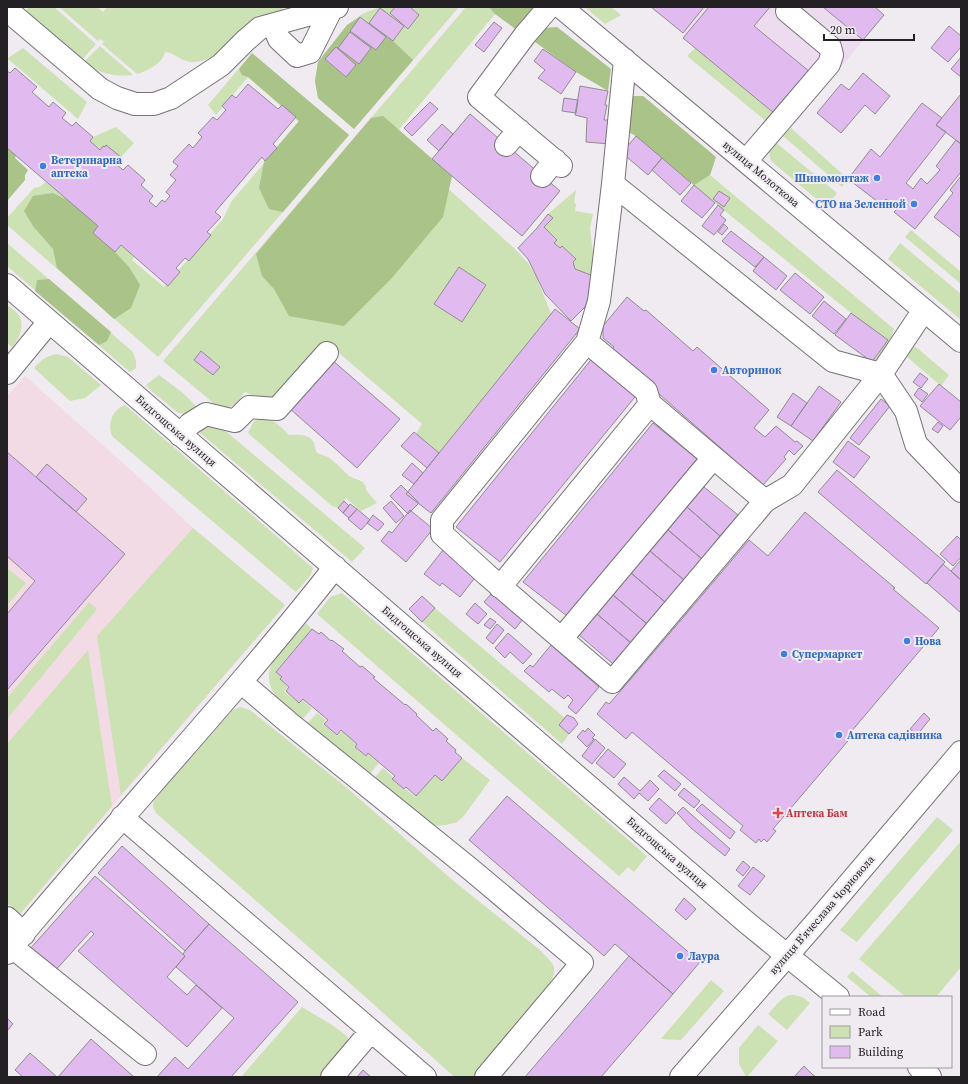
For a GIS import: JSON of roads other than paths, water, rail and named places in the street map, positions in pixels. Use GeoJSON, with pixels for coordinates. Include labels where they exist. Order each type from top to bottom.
{"type":"FeatureCollection","features":[{"type":"Feature","properties":{"kind":"street"},"geometry":{"type":"LineString","coordinates":[[548,7],[525,35],[479,97],[494,122],[531,153],[553,167]]}},
{"type":"Feature","properties":{"kind":"street","name":"вулиця Молоткова"},"geometry":{"type":"LineString","coordinates":[[560,7],[961,341]]}},
{"type":"Feature","properties":{"kind":"street"},"geometry":{"type":"LineString","coordinates":[[273,25],[279,39],[296,56],[310,52],[335,8]]}},
{"type":"Feature","properties":{"kind":"street"},"geometry":{"type":"LineString","coordinates":[[7,10],[100,89],[117,98],[135,104],[154,104],[171,98],[221,65],[260,28],[335,8]]}},
{"type":"Feature","properties":{"kind":"street"},"geometry":{"type":"LineString","coordinates":[[746,162],[829,64],[832,55],[830,47],[787,11]]}},
{"type":"Feature","properties":{"kind":"street"},"geometry":{"type":"LineString","coordinates":[[625,60],[613,184],[599,301],[587,342],[442,520],[442,534],[500,587],[562,638],[612,682],[765,501],[792,485],[881,374],[924,310]]}},
{"type":"Feature","properties":{"kind":"street"},"geometry":{"type":"LineString","coordinates":[[613,184],[833,361],[881,374],[906,411],[916,444],[961,491]]}},
{"type":"Feature","properties":{"kind":"street","name":"Бидгощська вулиця"},"geometry":{"type":"LineString","coordinates":[[7,285],[746,922],[837,996]]}},
{"type":"Feature","properties":{"kind":"street"},"geometry":{"type":"LineString","coordinates":[[7,373],[49,322]]}},
{"type":"Feature","properties":{"kind":"street"},"geometry":{"type":"LineString","coordinates":[[587,342],[646,391],[650,404],[765,501]]}},
{"type":"Feature","properties":{"kind":"street"},"geometry":{"type":"LineString","coordinates":[[180,434],[190,424],[206,414],[235,421],[249,408],[277,410],[327,353]]}},
{"type":"Feature","properties":{"kind":"street"},"geometry":{"type":"LineString","coordinates":[[500,587],[650,404]]}},
{"type":"Feature","properties":{"kind":"street"},"geometry":{"type":"LineString","coordinates":[[562,638],[713,458]]}},
{"type":"Feature","properties":{"kind":"street"},"geometry":{"type":"LineString","coordinates":[[14,945],[122,817],[241,682],[335,567]]}},
{"type":"Feature","properties":{"kind":"street"},"geometry":{"type":"LineString","coordinates":[[241,682],[288,722],[469,868],[582,963],[486,1077]]}},
{"type":"Feature","properties":{"kind":"street","name":"вулиця Вʼячеслава Чорновола"},"geometry":{"type":"LineString","coordinates":[[681,1077],[961,752]]}},
{"type":"Feature","properties":{"kind":"street"},"geometry":{"type":"LineString","coordinates":[[122,817],[424,1077]]}},
{"type":"Feature","properties":{"kind":"street"},"geometry":{"type":"LineString","coordinates":[[7,918],[14,945],[144,1054]]}},
{"type":"Feature","properties":{"kind":"street"},"geometry":{"type":"LineString","coordinates":[[332,1077],[371,1031]]}},
{"type":"Feature","properties":{"kind":"street"},"geometry":{"type":"LineString","coordinates":[[920,1068],[930,1077]]}},
{"type":"Feature","properties":{"kind":"place","name":"Ветеринарна аптека"},"geometry":{"type":"Point","coordinates":[43,166]}},
{"type":"Feature","properties":{"kind":"place","name":"Шиномонтаж"},"geometry":{"type":"Point","coordinates":[877,178]}},
{"type":"Feature","properties":{"kind":"place","name":"СТО на Зеленной"},"geometry":{"type":"Point","coordinates":[914,204]}},
{"type":"Feature","properties":{"kind":"place","name":"Авторинок"},"geometry":{"type":"Point","coordinates":[714,370]}},
{"type":"Feature","properties":{"kind":"place","name":"Нова"},"geometry":{"type":"Point","coordinates":[907,641]}},
{"type":"Feature","properties":{"kind":"place","name":"Супермаркет"},"geometry":{"type":"Point","coordinates":[784,654]}},
{"type":"Feature","properties":{"kind":"place","name":"Аптека садівника"},"geometry":{"type":"Point","coordinates":[839,735]}},
{"type":"Feature","properties":{"kind":"place","name":"Аптека Бам"},"geometry":{"type":"Point","coordinates":[778,813]}},
{"type":"Feature","properties":{"kind":"place","name":"Лаура"},"geometry":{"type":"Point","coordinates":[680,956]}}]}
